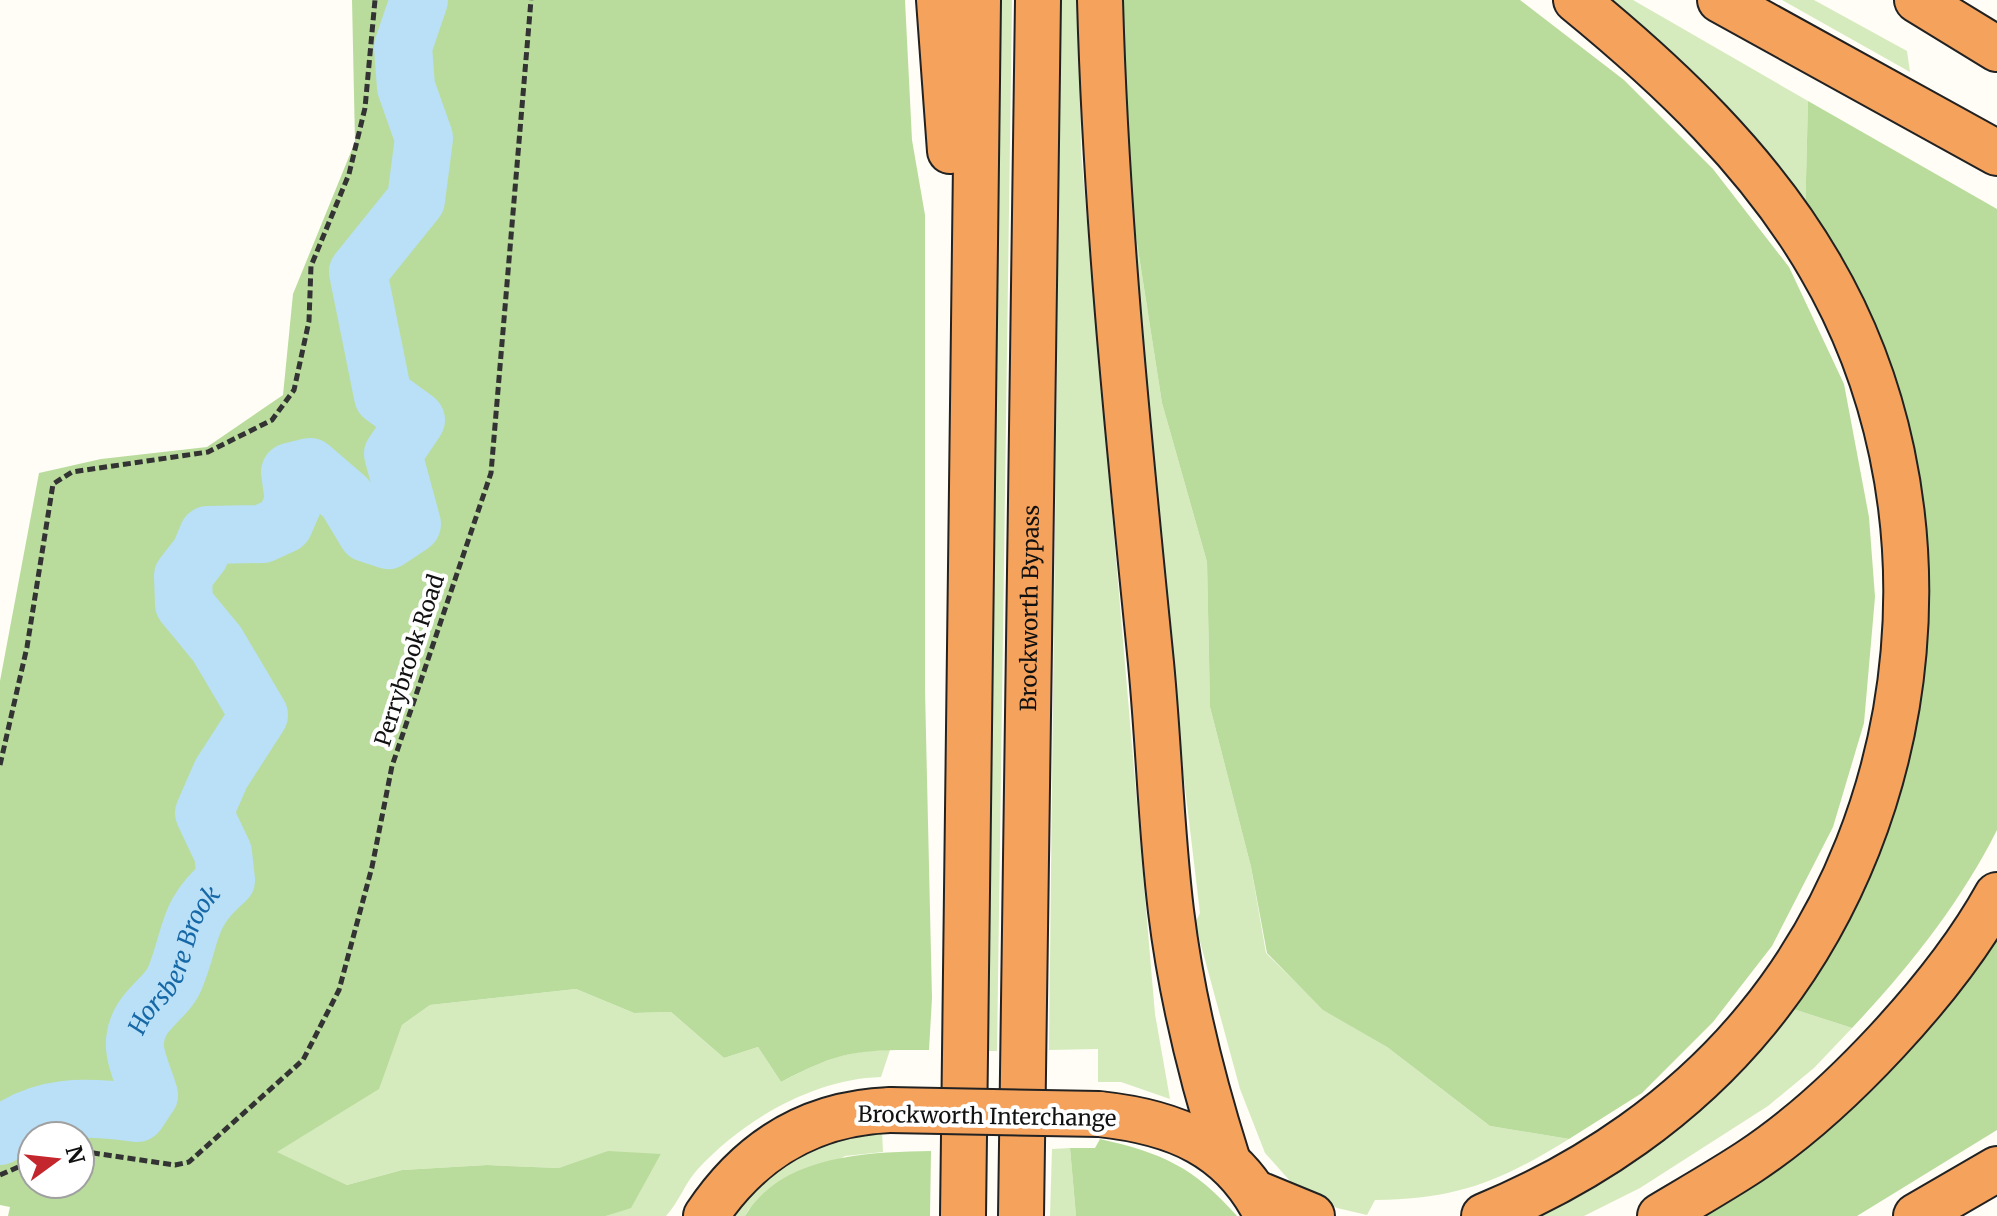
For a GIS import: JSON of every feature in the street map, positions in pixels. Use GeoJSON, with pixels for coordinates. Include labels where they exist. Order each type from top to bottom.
{"type":"FeatureCollection","features":[{"type":"Feature","properties":{"kind":"highway"},"geometry":{"type":"LineString","coordinates":[[939,0],[971,429]]}},
{"type":"Feature","properties":{"kind":"highway"},"geometry":{"type":"LineString","coordinates":[[963,1216],[978,0]]}},
{"type":"Feature","properties":{"kind":"highway","name":"Brockworth Bypass"},"geometry":{"type":"LineString","coordinates":[[1021,1216],[1038,0]]}},
{"type":"Feature","properties":{"kind":"highway"},"geometry":{"type":"LineString","coordinates":[[1100,0],[1104,154],[1120,367],[1151,667],[1171,912],[1210,1103],[1227,1158]]}},
{"type":"Feature","properties":{"kind":"highway"},"geometry":{"type":"LineString","coordinates":[[1484,1216],[1575,1173],[1617,1147],[1698,1080],[1756,1021],[1792,972],[1846,877],[1882,777],[1903,676],[1906,562],[1895,466],[1866,365],[1844,312],[1820,266],[1792,224],[1721,133],[1625,41],[1576,0]]}},
{"type":"Feature","properties":{"kind":"highway"},"geometry":{"type":"LineString","coordinates":[[1720,0],[1997,153]]}},
{"type":"Feature","properties":{"kind":"highway"},"geometry":{"type":"LineString","coordinates":[[1917,0],[1997,49]]}},
{"type":"Feature","properties":{"kind":"highway"},"geometry":{"type":"LineString","coordinates":[[1660,1216],[1751,1161],[1827,1100],[1931,988],[1997,895]]}},
{"type":"Feature","properties":{"kind":"highway","name":"Brockworth Interchange"},"geometry":{"type":"LineString","coordinates":[[706,1216],[739,1173],[778,1141],[828,1119],[859,1111],[890,1110],[1099,1114],[1154,1123],[1182,1133],[1227,1158],[1262,1204]]}},
{"type":"Feature","properties":{"kind":"highway"},"geometry":{"type":"LineString","coordinates":[[1916,1216],[1997,1169]]}},
{"type":"Feature","properties":{"kind":"highway"},"geometry":{"type":"LineString","coordinates":[[1262,1204],[1312,1216]]}},
{"type":"Feature","properties":{"kind":"path"},"geometry":{"type":"LineString","coordinates":[[0,765],[27,647],[53,484],[72,472],[208,452],[272,420],[294,390],[309,321],[311,266],[349,174],[365,108],[375,0]]}},
{"type":"Feature","properties":{"kind":"path","name":"Perrybrook Road"},"geometry":{"type":"LineString","coordinates":[[96,1153],[175,1165],[189,1162],[303,1060],[339,990],[372,867],[392,766],[491,473],[531,0]]}},
{"type":"Feature","properties":{"kind":"green space"},"geometry":{"type":"Polygon","coordinates":[[[352,0],[905,0],[912,140],[925,215],[925,690],[932,998],[929,1050],[869,1051],[837,1057],[781,1082],[758,1047],[724,1058],[671,1012],[634,1013],[576,989],[430,1005],[402,1025],[379,1089],[277,1152],[347,1185],[402,1170],[487,1165],[559,1168],[608,1151],[661,1154],[631,1208],[606,1216],[8,1216],[10,1207],[0,1205],[0,681],[39,473],[101,459],[207,447],[283,395],[293,294],[355,142],[352,0]]]}},
{"type":"Feature","properties":{"kind":"green space"},"geometry":{"type":"Polygon","coordinates":[[[997,0],[1012,0],[997,1051],[982,1051],[997,0]]]}},
{"type":"Feature","properties":{"kind":"green space"},"geometry":{"type":"Polygon","coordinates":[[[1061,0],[1079,0],[1081,151],[1155,1014],[1170,1099],[1121,1082],[1098,1082],[1098,1049],[1049,1050],[1061,0]]]}},
{"type":"Feature","properties":{"kind":"green space"},"geometry":{"type":"Polygon","coordinates":[[[1123,0],[1520,0],[1624,80],[1713,169],[1789,267],[1844,384],[1869,517],[1875,597],[1864,723],[1833,827],[1772,946],[1713,1022],[1642,1093],[1569,1139],[1490,1126],[1387,1047],[1323,1010],[1267,953],[1251,867],[1210,707],[1207,562],[1162,403],[1125,166],[1123,0]]]}},
{"type":"Feature","properties":{"kind":"green space"},"geometry":{"type":"Polygon","coordinates":[[[1594,0],[1633,0],[1808,101],[1805,218],[1594,0]]]}},
{"type":"Feature","properties":{"kind":"green space"},"geometry":{"type":"Polygon","coordinates":[[[1782,0],[1814,0],[1907,51],[1910,72],[1782,0]]]}},
{"type":"Feature","properties":{"kind":"green space"},"geometry":{"type":"Polygon","coordinates":[[[1808,101],[1997,209],[1997,830],[1967,883],[1932,934],[1852,1028],[1787,1007],[1919,626],[1805,218],[1808,101]]]}},
{"type":"Feature","properties":{"kind":"green space"},"geometry":{"type":"Polygon","coordinates":[[[1125,166],[1162,403],[1207,562],[1210,707],[1251,867],[1266,953],[1323,1009],[1387,1047],[1490,1126],[1569,1139],[1521,1167],[1477,1185],[1430,1196],[1375,1200],[1367,1215],[1337,1208],[1290,1181],[1265,1153],[1240,1089],[1195,923],[1200,913],[1162,595],[1125,166]]]}},
{"type":"Feature","properties":{"kind":"green space"},"geometry":{"type":"Polygon","coordinates":[[[1997,932],[1997,1130],[1857,1216],[1700,1216],[1786,1158],[1873,1090],[1947,1000],[1997,932]]]}},
{"type":"Feature","properties":{"kind":"green space"},"geometry":{"type":"Polygon","coordinates":[[[576,989],[634,1013],[671,1012],[724,1058],[758,1047],[781,1082],[833,1058],[890,1050],[881,1077],[830,1085],[805,1094],[758,1119],[736,1135],[697,1170],[666,1216],[606,1216],[631,1207],[661,1154],[559,1168],[487,1165],[402,1170],[347,1185],[276,1152],[378,1089],[402,1025],[430,1005],[576,989]]]}},
{"type":"Feature","properties":{"kind":"green space"},"geometry":{"type":"Polygon","coordinates":[[[1787,1007],[1852,1028],[1814,1068],[1768,1106],[1640,1188],[1584,1216],[1513,1216],[1787,1007]]]}},
{"type":"Feature","properties":{"kind":"green space"},"geometry":{"type":"Polygon","coordinates":[[[882,1131],[883,1152],[845,1156],[749,1209],[745,1216],[730,1216],[744,1195],[810,1145],[882,1131]]]}},
{"type":"Feature","properties":{"kind":"green space"},"geometry":{"type":"Polygon","coordinates":[[[1100,1139],[1142,1150],[1176,1164],[1206,1185],[1237,1216],[1076,1216],[1070,1148],[1095,1148],[1100,1139]]]}},
{"type":"Feature","properties":{"kind":"green space"},"geometry":{"type":"Polygon","coordinates":[[[1070,1148],[1076,1216],[1050,1216],[1052,1149],[1070,1148]]]}},
{"type":"Feature","properties":{"kind":"green space"},"geometry":{"type":"Polygon","coordinates":[[[931,1151],[930,1216],[745,1216],[761,1196],[780,1180],[803,1169],[854,1156],[931,1151]]]}},
{"type":"Feature","properties":{"kind":"waterway","name":"Horsbere Brook"},"geometry":{"type":"LineString","coordinates":[[0,1136],[32,1118],[66,1110],[100,1109],[137,1113],[149,1095],[136,1053],[137,1030],[147,1013],[171,986],[203,904],[226,880],[223,853],[204,813],[221,774],[259,715],[217,644],[184,604],[183,576],[200,554],[208,535],[262,534],[284,524],[294,501],[290,472],[310,467],[346,498],[367,533],[388,540],[412,524],[393,454],[416,420],[383,396],[358,272],[416,200],[424,138],[406,87],[403,47],[419,0]]}}]}
